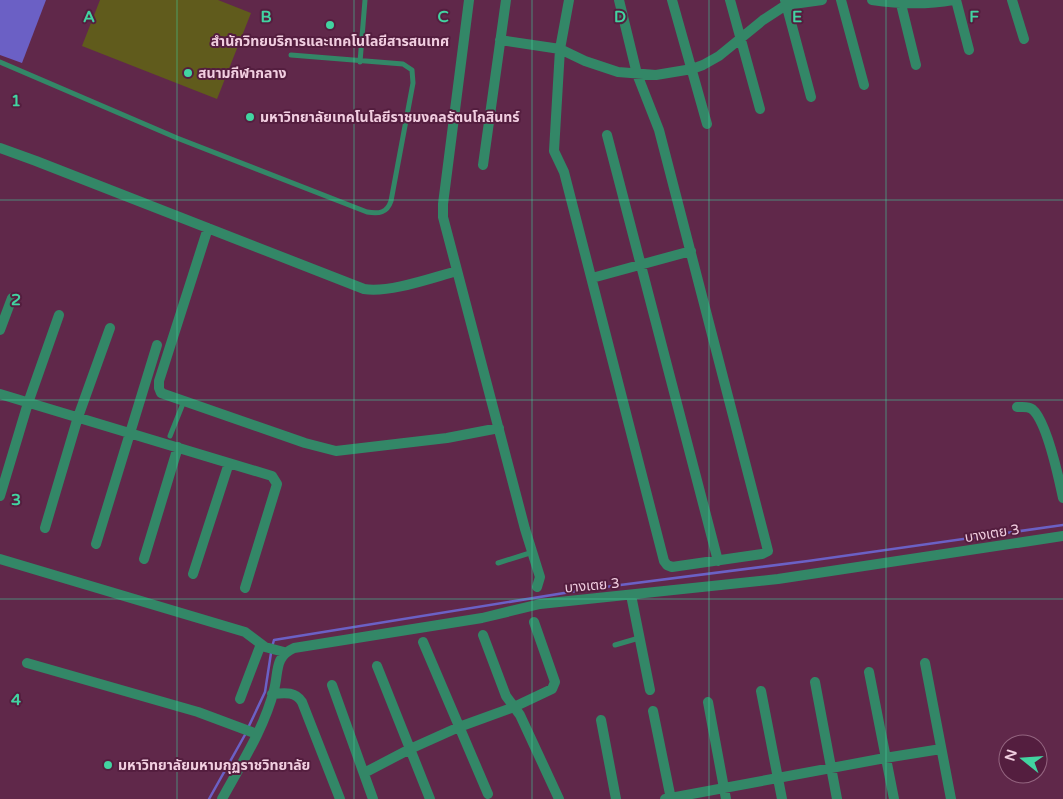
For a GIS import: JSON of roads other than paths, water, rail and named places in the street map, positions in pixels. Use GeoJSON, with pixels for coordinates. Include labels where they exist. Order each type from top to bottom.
{"type":"FeatureCollection","features":[{"type":"Feature","properties":{"kind":"street"},"geometry":{"type":"LineString","coordinates":[[469,0],[443,204],[443,217],[525,529],[540,577],[538,587]]}},
{"type":"Feature","properties":{"kind":"street"},"geometry":{"type":"LineString","coordinates":[[483,165],[506,0]]}},
{"type":"Feature","properties":{"kind":"street"},"geometry":{"type":"LineString","coordinates":[[569,0],[560,49],[554,151],[564,172],[664,561],[667,566],[672,567],[762,554],[768,551],[691,250],[659,130],[637,74],[619,0]]}},
{"type":"Feature","properties":{"kind":"street"},"geometry":{"type":"LineString","coordinates":[[672,0],[707,124]]}},
{"type":"Feature","properties":{"kind":"street"},"geometry":{"type":"LineString","coordinates":[[730,0],[760,109]]}},
{"type":"Feature","properties":{"kind":"street"},"geometry":{"type":"LineString","coordinates":[[500,40],[560,49],[600,68],[637,74],[656,74],[692,69],[719,56],[786,3],[822,0]]}},
{"type":"Feature","properties":{"kind":"street"},"geometry":{"type":"LineString","coordinates":[[841,0],[864,85]]}},
{"type":"Feature","properties":{"kind":"street"},"geometry":{"type":"LineString","coordinates":[[872,0],[936,3],[954,0],[968,50]]}},
{"type":"Feature","properties":{"kind":"street"},"geometry":{"type":"LineString","coordinates":[[1012,0],[1024,39]]}},
{"type":"Feature","properties":{"kind":"street"},"geometry":{"type":"LineString","coordinates":[[900,1],[916,65]]}},
{"type":"Feature","properties":{"kind":"street"},"geometry":{"type":"LineString","coordinates":[[786,3],[810,97]]}},
{"type":"Feature","properties":{"kind":"street"},"geometry":{"type":"LineString","coordinates":[[607,135],[718,561]]}},
{"type":"Feature","properties":{"kind":"street"},"geometry":{"type":"LineString","coordinates":[[0,148],[364,289],[372,290],[421,282],[457,271]]}},
{"type":"Feature","properties":{"kind":"street"},"geometry":{"type":"LineString","coordinates":[[208,228],[159,381],[161,393],[305,443],[336,451],[447,438],[499,428]]}},
{"type":"Feature","properties":{"kind":"street"},"geometry":{"type":"LineString","coordinates":[[592,278],[691,250]]}},
{"type":"Feature","properties":{"kind":"street"},"geometry":{"type":"LineString","coordinates":[[0,330],[12,298]]}},
{"type":"Feature","properties":{"kind":"street"},"geometry":{"type":"LineString","coordinates":[[0,496],[28,403],[59,315]]}},
{"type":"Feature","properties":{"kind":"street"},"geometry":{"type":"LineString","coordinates":[[45,528],[78,417],[110,328]]}},
{"type":"Feature","properties":{"kind":"street"},"geometry":{"type":"LineString","coordinates":[[96,544],[157,345]]}},
{"type":"Feature","properties":{"kind":"street"},"geometry":{"type":"LineString","coordinates":[[0,394],[272,476],[277,484],[245,588]]}},
{"type":"Feature","properties":{"kind":"street"},"geometry":{"type":"LineString","coordinates":[[1018,406],[1034,410],[1040,419],[1049,443],[1063,498]]}},
{"type":"Feature","properties":{"kind":"street"},"geometry":{"type":"LineString","coordinates":[[144,559],[178,447]]}},
{"type":"Feature","properties":{"kind":"street"},"geometry":{"type":"LineString","coordinates":[[194,574],[229,463]]}},
{"type":"Feature","properties":{"kind":"street","name":"บางเตย 3"},"geometry":{"type":"LineString","coordinates":[[280,651],[482,618],[540,604],[778,579],[1063,536]]}},
{"type":"Feature","properties":{"kind":"street"},"geometry":{"type":"LineString","coordinates":[[0,559],[245,632],[263,645],[280,651],[272,694],[222,799]]}},
{"type":"Feature","properties":{"kind":"street"},"geometry":{"type":"LineString","coordinates":[[631,595],[650,690]]}},
{"type":"Feature","properties":{"kind":"street"},"geometry":{"type":"LineString","coordinates":[[364,773],[410,749],[460,727],[514,707],[552,688],[555,682],[534,622]]}},
{"type":"Feature","properties":{"kind":"street"},"geometry":{"type":"LineString","coordinates":[[483,635],[506,696],[520,715],[559,799]]}},
{"type":"Feature","properties":{"kind":"street"},"geometry":{"type":"LineString","coordinates":[[423,642],[488,794]]}},
{"type":"Feature","properties":{"kind":"street"},"geometry":{"type":"LineString","coordinates":[[240,699],[263,645]]}},
{"type":"Feature","properties":{"kind":"street"},"geometry":{"type":"LineString","coordinates":[[27,663],[198,712],[254,732]]}},
{"type":"Feature","properties":{"kind":"street"},"geometry":{"type":"LineString","coordinates":[[925,663],[950,799]]}},
{"type":"Feature","properties":{"kind":"street"},"geometry":{"type":"LineString","coordinates":[[377,666],[430,799]]}},
{"type":"Feature","properties":{"kind":"street"},"geometry":{"type":"LineString","coordinates":[[869,672],[894,799]]}},
{"type":"Feature","properties":{"kind":"street"},"geometry":{"type":"LineString","coordinates":[[815,682],[837,799]]}},
{"type":"Feature","properties":{"kind":"street"},"geometry":{"type":"LineString","coordinates":[[332,685],[373,799]]}},
{"type":"Feature","properties":{"kind":"street"},"geometry":{"type":"LineString","coordinates":[[761,692],[782,799]]}},
{"type":"Feature","properties":{"kind":"street"},"geometry":{"type":"LineString","coordinates":[[272,694],[290,693],[299,697],[340,799]]}},
{"type":"Feature","properties":{"kind":"street"},"geometry":{"type":"LineString","coordinates":[[708,702],[726,799]]}},
{"type":"Feature","properties":{"kind":"street"},"geometry":{"type":"LineString","coordinates":[[653,711],[669,799],[941,749]]}},
{"type":"Feature","properties":{"kind":"street"},"geometry":{"type":"LineString","coordinates":[[601,720],[616,799]]}},
{"type":"Feature","properties":{"kind":"lane"},"geometry":{"type":"LineString","coordinates":[[360,62],[365,0]]}},
{"type":"Feature","properties":{"kind":"lane"},"geometry":{"type":"LineString","coordinates":[[0,62],[177,138],[367,212],[377,213],[388,208],[391,201],[413,83],[412,70],[403,64],[291,55]]}},
{"type":"Feature","properties":{"kind":"lane"},"geometry":{"type":"LineString","coordinates":[[170,436],[185,400]]}},
{"type":"Feature","properties":{"kind":"lane"},"geometry":{"type":"LineString","coordinates":[[498,563],[533,552]]}},
{"type":"Feature","properties":{"kind":"lane"},"geometry":{"type":"LineString","coordinates":[[615,645],[639,638]]}},
{"type":"Feature","properties":{"kind":"waterway"},"geometry":{"type":"LineString","coordinates":[[272,647],[274,640],[589,589],[808,561],[1063,525]]}},
{"type":"Feature","properties":{"kind":"waterway"},"geometry":{"type":"LineString","coordinates":[[248,728],[265,692],[271,653]]}},
{"type":"Feature","properties":{"kind":"waterway"},"geometry":{"type":"LineString","coordinates":[[209,799],[246,733]]}},
{"type":"Feature","properties":{"kind":"place","name":"สำนักวิทยบริการและเทคโนโลยีสารสนเทศ"},"geometry":{"type":"Point","coordinates":[330,25]}},
{"type":"Feature","properties":{"kind":"place","name":"สนามกีฬากลาง"},"geometry":{"type":"Point","coordinates":[188,73]}},
{"type":"Feature","properties":{"kind":"place","name":"มหาวิทยาลัยเทคโนโลยีราชมงคลรัตนโกสินทร์"},"geometry":{"type":"Point","coordinates":[250,117]}},
{"type":"Feature","properties":{"kind":"place","name":"มหาวิทยาลัยมหามกุฏราชวิทยาลัย"},"geometry":{"type":"Point","coordinates":[108,765]}}]}
